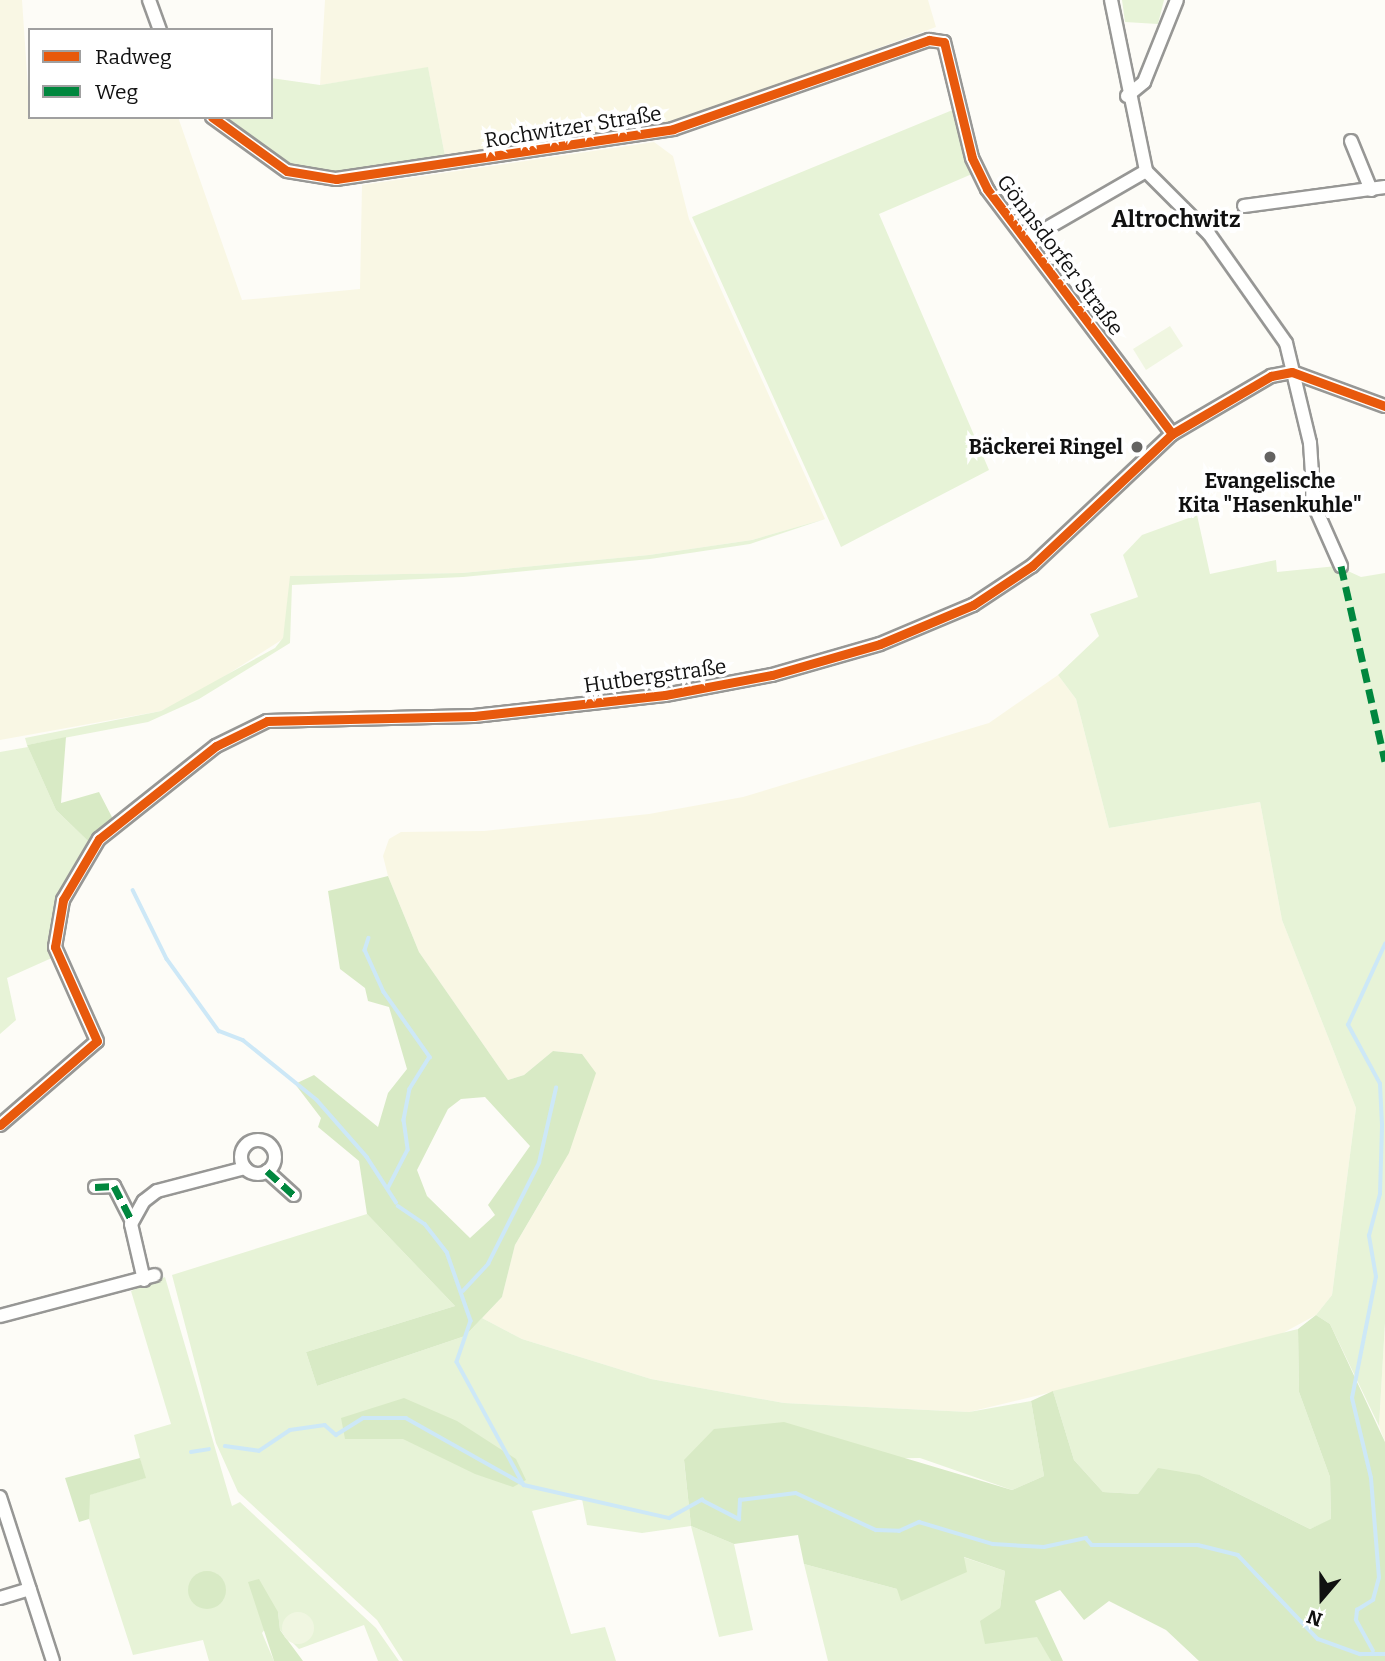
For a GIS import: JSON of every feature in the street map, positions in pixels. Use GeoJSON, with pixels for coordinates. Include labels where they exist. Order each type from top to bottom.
{"type":"FeatureCollection","features":[{"type":"Feature","properties":{"kind":"street"},"geometry":{"type":"LineString","coordinates":[[149,0],[159,28]]}},
{"type":"Feature","properties":{"kind":"street"},"geometry":{"type":"LineString","coordinates":[[1111,0],[1127,96],[1146,171],[1191,213],[1286,343],[1310,443],[1314,505],[1341,566]]}},
{"type":"Feature","properties":{"kind":"street"},"geometry":{"type":"LineString","coordinates":[[1127,96],[1144,82],[1177,0]]}},
{"type":"Feature","properties":{"kind":"street","name":"Rochwitzer Straße"},"geometry":{"type":"LineString","coordinates":[[215,119],[287,171],[336,179],[673,129],[929,40],[944,42]]}},
{"type":"Feature","properties":{"kind":"street","name":"Gönnsdorfer Straße"},"geometry":{"type":"LineString","coordinates":[[944,42],[978,173],[1030,239],[1172,434]]}},
{"type":"Feature","properties":{"kind":"street"},"geometry":{"type":"LineString","coordinates":[[1351,141],[1371,190]]}},
{"type":"Feature","properties":{"kind":"street"},"geometry":{"type":"LineString","coordinates":[[1030,239],[1146,171]]}},
{"type":"Feature","properties":{"kind":"street"},"geometry":{"type":"LineString","coordinates":[[1244,206],[1385,187]]}},
{"type":"Feature","properties":{"kind":"street"},"geometry":{"type":"LineString","coordinates":[[1292,372],[1385,406]]}},
{"type":"Feature","properties":{"kind":"street","name":"Hutbergstraße"},"geometry":{"type":"LineString","coordinates":[[0,1125],[97,1041],[58,957],[57,915],[99,839],[216,746],[267,721],[474,716],[665,695],[772,675],[880,644],[973,604],[1032,566],[1172,434],[1271,376],[1292,372]]}},
{"type":"Feature","properties":{"kind":"street"},"geometry":{"type":"LineString","coordinates":[[245,1168],[244,1149],[261,1141],[275,1154],[267,1171]]}},
{"type":"Feature","properties":{"kind":"street"},"geometry":{"type":"LineString","coordinates":[[131,1219],[157,1191],[245,1168],[267,1171],[294,1195]]}},
{"type":"Feature","properties":{"kind":"street"},"geometry":{"type":"LineString","coordinates":[[0,1316],[150,1278],[131,1219],[114,1186],[95,1187]]}},
{"type":"Feature","properties":{"kind":"street"},"geometry":{"type":"LineString","coordinates":[[0,1497],[53,1661]]}},
{"type":"Feature","properties":{"kind":"street"},"geometry":{"type":"LineString","coordinates":[[0,1598],[30,1589]]}},
{"type":"Feature","properties":{"kind":"shaded area"},"geometry":{"type":"Polygon","coordinates":[[[0,0],[22,0],[28,119],[179,119],[242,300],[360,289],[362,185],[654,142],[673,156],[689,219],[825,519],[752,540],[649,555],[462,573],[291,576],[283,639],[195,695],[161,711],[0,740],[0,0]]]}},
{"type":"Feature","properties":{"kind":"shaded area"},"geometry":{"type":"Polygon","coordinates":[[[325,0],[928,0],[936,27],[665,126],[445,156],[428,68],[320,85],[325,0]]]}},
{"type":"Feature","properties":{"kind":"shaded area"},"geometry":{"type":"Polygon","coordinates":[[[1058,675],[1076,699],[1109,828],[1260,802],[1282,920],[1356,1108],[1332,1295],[1316,1315],[1272,1339],[969,1412],[784,1403],[651,1379],[522,1339],[482,1318],[502,1297],[515,1245],[557,1174],[582,1054],[553,1051],[524,1075],[508,1080],[419,952],[388,876],[383,856],[389,839],[401,832],[484,831],[649,814],[743,797],[989,723],[1058,675]]]}},
{"type":"Feature","properties":{"kind":"shaded area"},"geometry":{"type":"Polygon","coordinates":[[[1385,1323],[1385,1442],[1379,1426],[1385,1323]]]}},
{"type":"Feature","properties":{"kind":"green space"},"geometry":{"type":"Polygon","coordinates":[[[1122,0],[1164,0],[1158,24],[1125,22],[1122,0]]]}},
{"type":"Feature","properties":{"kind":"green space"},"geometry":{"type":"Polygon","coordinates":[[[428,67],[445,156],[335,174],[288,166],[223,119],[273,119],[273,78],[320,85],[428,67]]]}},
{"type":"Feature","properties":{"kind":"green space"},"geometry":{"type":"Polygon","coordinates":[[[955,109],[972,174],[879,214],[989,470],[841,547],[692,217],[955,109]]]}},
{"type":"Feature","properties":{"kind":"green space"},"geometry":{"type":"Polygon","coordinates":[[[1170,326],[1183,346],[1146,370],[1133,349],[1170,326]]]}},
{"type":"Feature","properties":{"kind":"green space"},"geometry":{"type":"Polygon","coordinates":[[[1197,515],[1210,574],[1276,560],[1277,572],[1337,566],[1361,577],[1385,573],[1385,1323],[1379,1426],[1330,1324],[1316,1315],[1332,1295],[1356,1108],[1282,920],[1260,802],[1109,828],[1076,699],[1058,675],[1099,636],[1090,614],[1138,597],[1123,555],[1142,535],[1197,515]]]}},
{"type":"Feature","properties":{"kind":"green space"},"geometry":{"type":"Polygon","coordinates":[[[825,519],[750,544],[650,559],[463,577],[292,585],[290,643],[199,699],[148,722],[27,745],[25,738],[161,711],[275,648],[283,638],[290,576],[462,573],[649,555],[752,540],[825,519]]]}},
{"type":"Feature","properties":{"kind":"green space"},"geometry":{"type":"Polygon","coordinates":[[[66,737],[61,803],[99,792],[114,821],[88,841],[56,810],[27,745],[66,737]]]}},
{"type":"Feature","properties":{"kind":"green space"},"geometry":{"type":"Polygon","coordinates":[[[28,747],[56,810],[88,841],[53,915],[54,957],[7,978],[16,1020],[0,1034],[0,752],[28,747]]]}},
{"type":"Feature","properties":{"kind":"green space"},"geometry":{"type":"Polygon","coordinates":[[[388,876],[419,952],[508,1080],[524,1075],[553,1051],[582,1054],[596,1073],[569,1153],[515,1245],[502,1297],[465,1336],[317,1386],[306,1352],[455,1306],[367,1214],[359,1161],[318,1127],[321,1118],[295,1084],[314,1075],[378,1127],[388,1093],[407,1069],[389,1007],[368,1001],[365,988],[340,969],[328,891],[388,876]],[[485,1097],[461,1099],[448,1109],[417,1170],[427,1196],[470,1238],[495,1215],[488,1205],[530,1146],[485,1097]]]}},
{"type":"Feature","properties":{"kind":"green space"},"geometry":{"type":"Polygon","coordinates":[[[367,1214],[455,1306],[306,1352],[317,1386],[465,1336],[482,1318],[522,1339],[651,1379],[784,1403],[969,1412],[1031,1401],[1044,1476],[1012,1490],[920,1458],[684,1461],[691,1526],[642,1533],[587,1525],[582,1499],[532,1511],[571,1634],[605,1627],[616,1661],[403,1661],[377,1620],[238,1492],[216,1443],[172,1275],[367,1214]]]}},
{"type":"Feature","properties":{"kind":"green space"},"geometry":{"type":"Polygon","coordinates":[[[165,1277],[232,1506],[240,1502],[376,1628],[399,1661],[378,1661],[364,1625],[299,1649],[280,1630],[278,1612],[262,1633],[274,1661],[209,1661],[203,1640],[133,1655],[89,1519],[89,1495],[145,1478],[134,1435],[171,1424],[131,1291],[165,1277]]]}},
{"type":"Feature","properties":{"kind":"green space"},"geometry":{"type":"Polygon","coordinates":[[[1316,1315],[1330,1324],[1385,1442],[1385,1661],[1199,1661],[1166,1630],[1109,1601],[1084,1620],[1060,1590],[1035,1601],[1063,1661],[1051,1661],[1037,1637],[985,1644],[980,1621],[1000,1608],[1005,1571],[964,1557],[967,1572],[901,1601],[897,1589],[804,1564],[798,1535],[734,1544],[691,1526],[684,1460],[714,1429],[784,1422],[1012,1490],[1044,1476],[1031,1401],[1053,1391],[1074,1460],[1103,1492],[1138,1494],[1158,1468],[1200,1475],[1310,1529],[1331,1519],[1330,1477],[1299,1392],[1298,1329],[1316,1315]]]}},
{"type":"Feature","properties":{"kind":"green space"},"geometry":{"type":"Polygon","coordinates":[[[1298,1329],[1299,1392],[1330,1477],[1331,1520],[1310,1529],[1200,1475],[1138,1494],[1103,1492],[1074,1460],[1053,1391],[1298,1329]]]}},
{"type":"Feature","properties":{"kind":"green space"},"geometry":{"type":"Polygon","coordinates":[[[404,1398],[457,1421],[516,1459],[526,1480],[513,1487],[475,1474],[403,1439],[345,1439],[341,1418],[404,1398]]]}},
{"type":"Feature","properties":{"kind":"green space"},"geometry":{"type":"Polygon","coordinates":[[[140,1458],[146,1478],[90,1495],[89,1519],[79,1522],[65,1478],[140,1458]]]}},
{"type":"Feature","properties":{"kind":"green space"},"geometry":{"type":"Polygon","coordinates":[[[691,1526],[734,1544],[753,1630],[719,1637],[691,1526]]]}},
{"type":"Feature","properties":{"kind":"green space"},"geometry":{"type":"Polygon","coordinates":[[[963,1557],[1005,1571],[1000,1608],[1043,1639],[1051,1661],[828,1661],[804,1564],[897,1589],[963,1557]]]}},
{"type":"Feature","properties":{"kind":"green space"},"geometry":{"type":"Polygon","coordinates":[[[207,1571],[221,1576],[226,1590],[221,1604],[207,1609],[193,1604],[188,1590],[193,1576],[207,1571]]]}},
{"type":"Feature","properties":{"kind":"green space"},"geometry":{"type":"Polygon","coordinates":[[[259,1579],[278,1612],[280,1630],[303,1661],[274,1661],[248,1582],[259,1579]]]}},
{"type":"Feature","properties":{"kind":"green space"},"geometry":{"type":"Polygon","coordinates":[[[298,1612],[309,1617],[314,1628],[309,1639],[298,1644],[287,1639],[282,1628],[287,1617],[298,1612]]]}},
{"type":"Feature","properties":{"kind":"waterway"},"geometry":{"type":"LineString","coordinates":[[133,890],[167,959],[219,1031],[243,1040],[317,1100],[367,1157],[396,1202]]}},
{"type":"Feature","properties":{"kind":"waterway"},"geometry":{"type":"LineString","coordinates":[[369,938],[365,950],[384,992],[430,1057],[410,1089],[404,1120],[408,1150],[389,1187]]}},
{"type":"Feature","properties":{"kind":"waterway"},"geometry":{"type":"LineString","coordinates":[[1373,1651],[1356,1620],[1357,1610],[1373,1600],[1379,1578],[1371,1478],[1352,1398],[1376,1277],[1369,1236],[1380,1194],[1382,1125],[1380,1084],[1348,1025],[1385,944]]}},
{"type":"Feature","properties":{"kind":"waterway"},"geometry":{"type":"LineString","coordinates":[[463,1291],[488,1264],[539,1163],[556,1088]]}},
{"type":"Feature","properties":{"kind":"waterway"},"geometry":{"type":"LineString","coordinates":[[398,1206],[425,1224],[447,1252],[471,1321],[457,1362],[524,1485],[669,1518],[702,1500],[739,1519],[740,1500],[796,1493],[876,1530],[899,1531],[919,1522],[993,1544],[1044,1547],[1086,1538],[1092,1545],[1198,1545],[1238,1555],[1318,1639],[1360,1654],[1385,1654]]}},
{"type":"Feature","properties":{"kind":"waterway"},"geometry":{"type":"LineString","coordinates":[[225,1446],[259,1451],[290,1430],[325,1425],[336,1435],[363,1418],[406,1418],[523,1484]]}},
{"type":"Feature","properties":{"kind":"waterway"},"geometry":{"type":"LineString","coordinates":[[191,1452],[209,1449]]}},
{"type":"Feature","properties":{"kind":"marked path"},"geometry":{"type":"LineString","coordinates":[[1341,566],[1385,761]]}},
{"type":"Feature","properties":{"kind":"marked path"},"geometry":{"type":"LineString","coordinates":[[267,1171],[294,1195]]}},
{"type":"Feature","properties":{"kind":"marked path"},"geometry":{"type":"LineString","coordinates":[[95,1187],[114,1186],[131,1219]]}},
{"type":"Feature","properties":{"kind":"cycle path"},"geometry":{"type":"LineString","coordinates":[[215,119],[287,171],[336,179],[673,129],[929,40],[944,42],[972,158],[987,189],[1172,434]]}},
{"type":"Feature","properties":{"kind":"cycle path"},"geometry":{"type":"LineString","coordinates":[[0,1125],[97,1041],[55,947],[63,900],[99,839],[216,746],[267,721],[474,716],[665,695],[772,675],[880,644],[973,605],[1032,566],[1172,434],[1271,376],[1292,372],[1385,406]]}},
{"type":"Feature","properties":{"kind":"place","name":"Bäckerei Ringel"},"geometry":{"type":"Point","coordinates":[1137,447]}},
{"type":"Feature","properties":{"kind":"place","name":"Evangelische Kita \"Hasenkuhle\""},"geometry":{"type":"Point","coordinates":[1270,457]}},
{"type":"Feature","properties":{"kind":"district","name":"Altrochwitz"},"geometry":{"type":"Point","coordinates":[1176,219]}}]}
